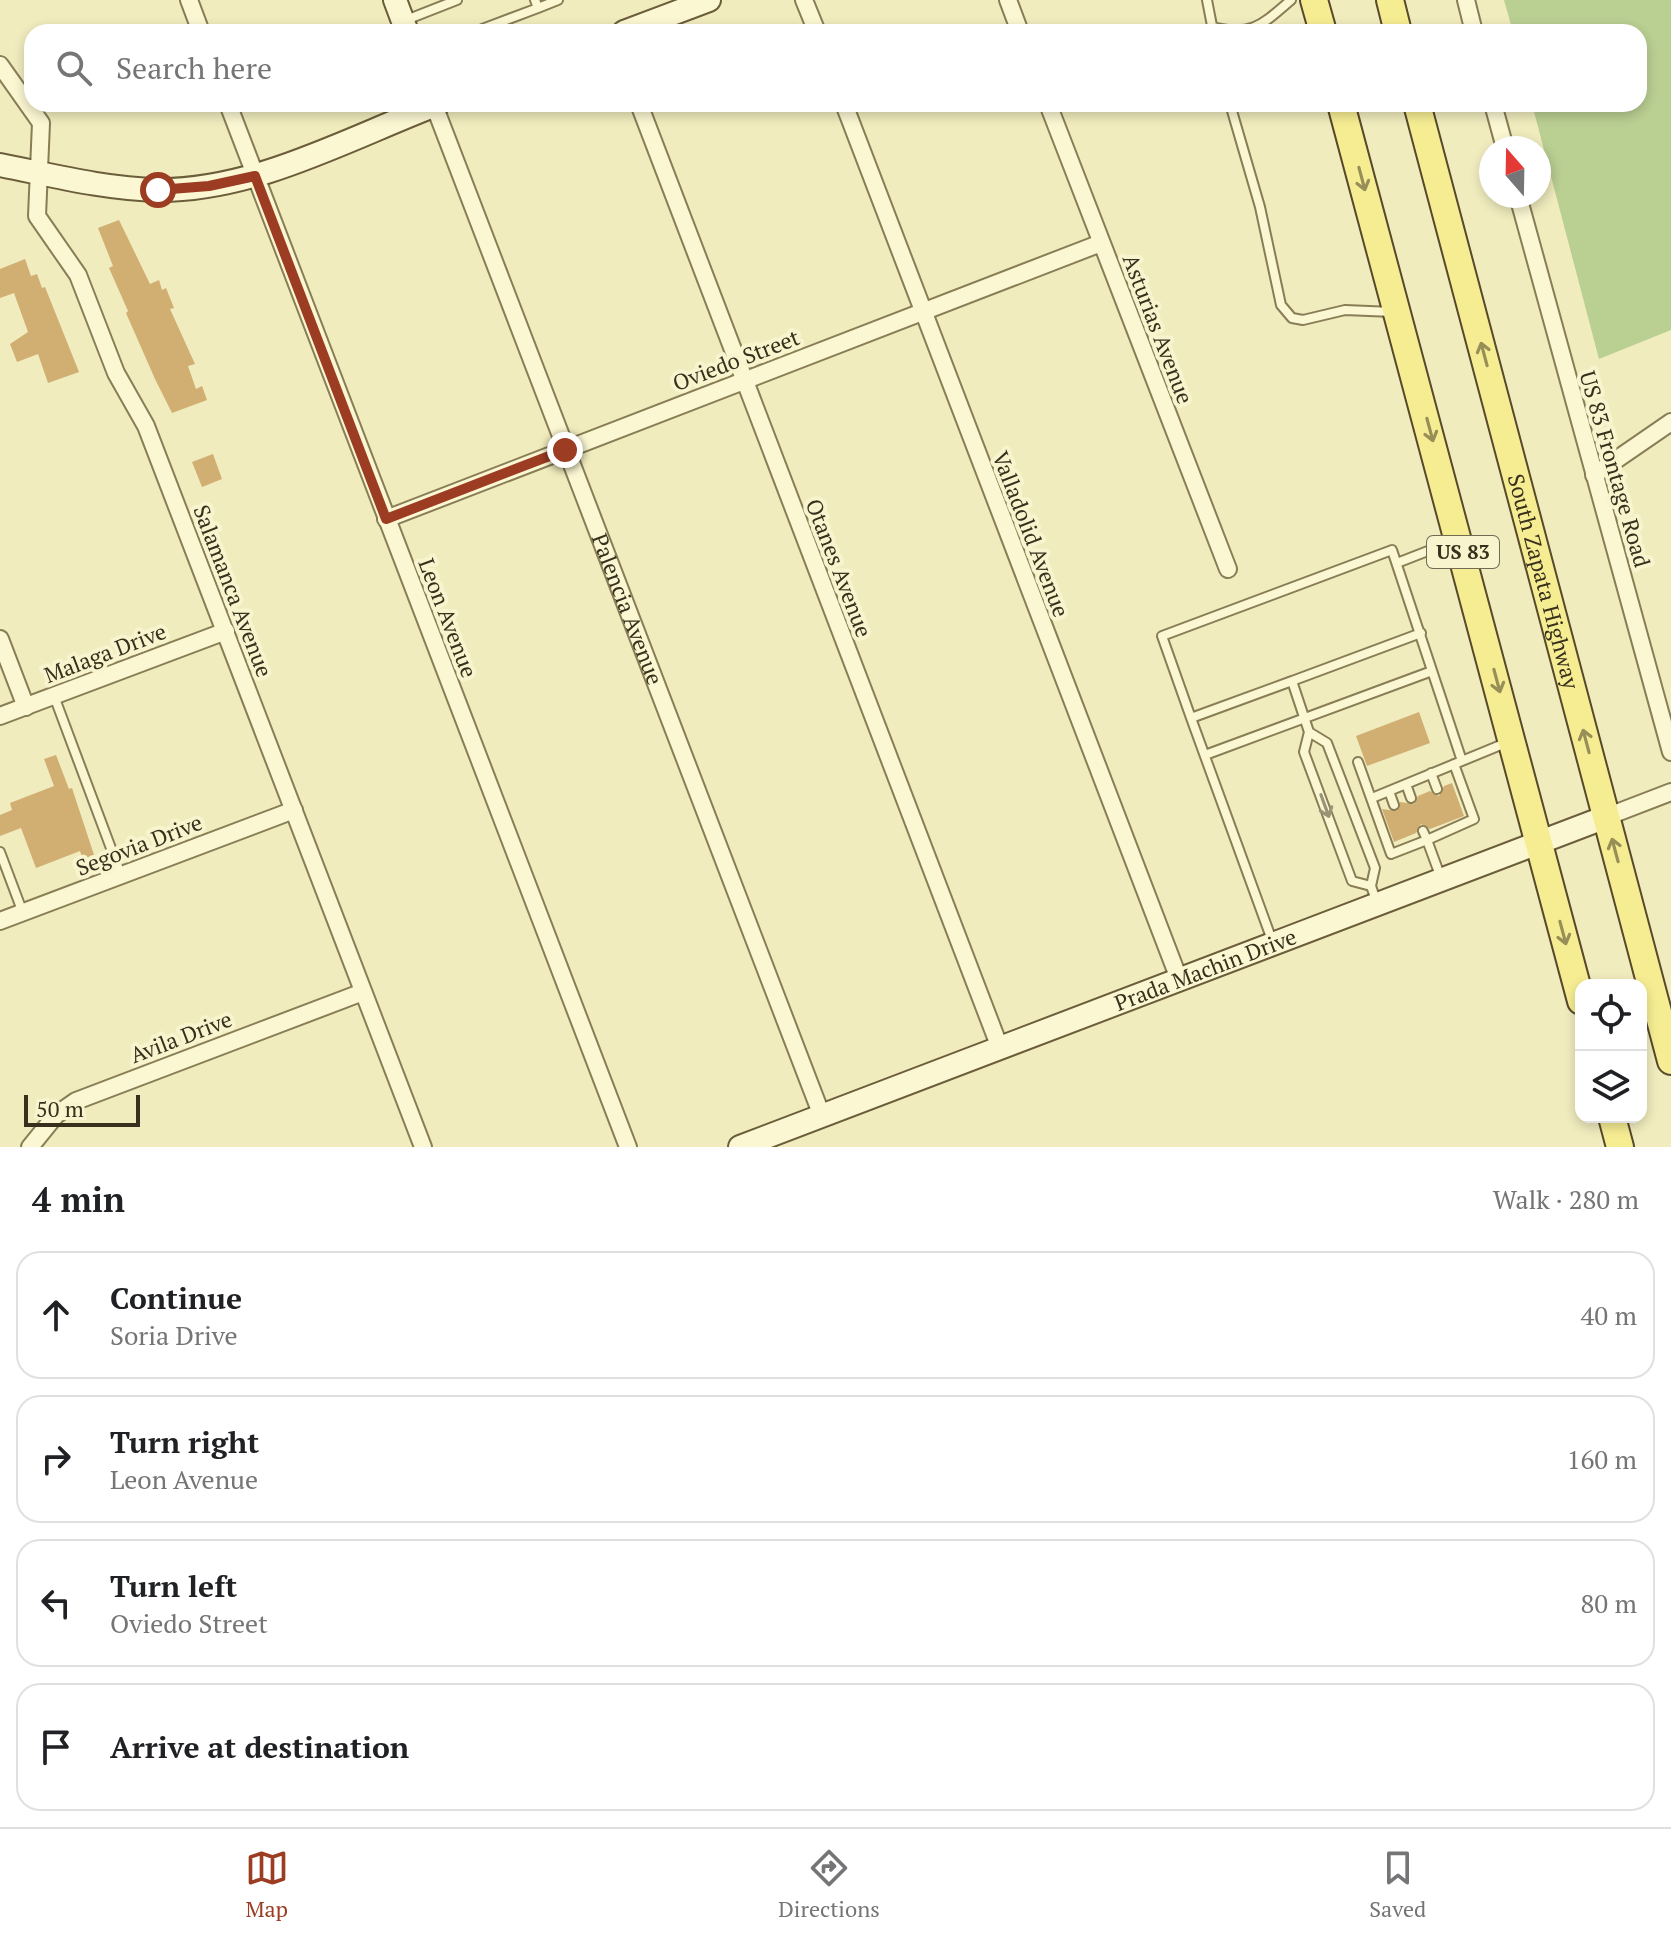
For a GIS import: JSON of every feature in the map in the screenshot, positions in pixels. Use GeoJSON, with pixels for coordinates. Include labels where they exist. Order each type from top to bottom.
{"type":"FeatureCollection","features":[{"type":"Feature","properties":{"kind":"main road"},"geometry":{"type":"LineString","coordinates":[[1314,0],[1321,24]]}},
{"type":"Feature","properties":{"kind":"main road"},"geometry":{"type":"LineString","coordinates":[[1390,0],[1396,24]]}},
{"type":"Feature","properties":{"kind":"main road","name":"US 83"},"geometry":{"type":"LineString","coordinates":[[1343,112],[1575,979]]}},
{"type":"Feature","properties":{"kind":"main road","name":"South Zapata Highway"},"geometry":{"type":"LineString","coordinates":[[1419,112],[1671,1061]]}},
{"type":"Feature","properties":{"kind":"main road"},"geometry":{"type":"LineString","coordinates":[[1614,1123],[1620,1147]]}},
{"type":"Feature","properties":{"kind":"street"},"geometry":{"type":"LineString","coordinates":[[189,0],[198,24]]}},
{"type":"Feature","properties":{"kind":"street"},"geometry":{"type":"LineString","coordinates":[[645,24],[709,0]]}},
{"type":"Feature","properties":{"kind":"street"},"geometry":{"type":"LineString","coordinates":[[804,0],[814,24]]}},
{"type":"Feature","properties":{"kind":"street"},"geometry":{"type":"LineString","coordinates":[[1008,0],[1017,24]]}},
{"type":"Feature","properties":{"kind":"street"},"geometry":{"type":"LineString","coordinates":[[1466,0],[1472,24]]}},
{"type":"Feature","properties":{"kind":"street","name":"Salamanca Avenue"},"geometry":{"type":"LineString","coordinates":[[0,65],[24,99]]}},
{"type":"Feature","properties":{"kind":"street","name":"Salamanca Avenue"},"geometry":{"type":"LineString","coordinates":[[33,112],[41,123],[37,216],[78,275],[116,373],[146,426],[423,1147]]}},
{"type":"Feature","properties":{"kind":"street","name":"Leon Avenue"},"geometry":{"type":"LineString","coordinates":[[231,112],[628,1147]]}},
{"type":"Feature","properties":{"kind":"street"},"geometry":{"type":"LineString","coordinates":[[0,165],[158,190],[209,186],[255,176],[415,112]]}},
{"type":"Feature","properties":{"kind":"street","name":"Palencia Avenue"},"geometry":{"type":"LineString","coordinates":[[438,112],[822,1116]]}},
{"type":"Feature","properties":{"kind":"street","name":"Otanes Avenue"},"geometry":{"type":"LineString","coordinates":[[642,112],[1000,1048]]}},
{"type":"Feature","properties":{"kind":"street","name":"Valladolid Avenue"},"geometry":{"type":"LineString","coordinates":[[847,112],[1179,979]]}},
{"type":"Feature","properties":{"kind":"street","name":"Asturias Avenue"},"geometry":{"type":"LineString","coordinates":[[1051,112],[1228,569]]}},
{"type":"Feature","properties":{"kind":"street"},"geometry":{"type":"LineString","coordinates":[[1495,112],[1502,136]]}},
{"type":"Feature","properties":{"kind":"street","name":"US 83 Frontage Road"},"geometry":{"type":"LineString","coordinates":[[1521,208],[1671,752]]}},
{"type":"Feature","properties":{"kind":"street","name":"Oviedo Street"},"geometry":{"type":"LineString","coordinates":[[386,519],[1101,243]]}},
{"type":"Feature","properties":{"kind":"street"},"geometry":{"type":"LineString","coordinates":[[1594,475],[1671,422]]}},
{"type":"Feature","properties":{"kind":"street","name":"Malaga Drive"},"geometry":{"type":"LineString","coordinates":[[0,716],[226,631]]}},
{"type":"Feature","properties":{"kind":"street"},"geometry":{"type":"LineString","coordinates":[[0,639],[26,707]]}},
{"type":"Feature","properties":{"kind":"street","name":"Prada Machin Drive"},"geometry":{"type":"LineString","coordinates":[[740,1147],[1274,943],[1374,895],[1441,878],[1671,792]]}},
{"type":"Feature","properties":{"kind":"street","name":"Segovia Drive"},"geometry":{"type":"LineString","coordinates":[[0,921],[294,810]]}},
{"type":"Feature","properties":{"kind":"street","name":"Avila Drive"},"geometry":{"type":"LineString","coordinates":[[30,1147],[56,1115],[76,1101],[363,992]]}},
{"type":"Feature","properties":{"kind":"lane"},"geometry":{"type":"LineString","coordinates":[[402,18],[457,0]]}},
{"type":"Feature","properties":{"kind":"lane"},"geometry":{"type":"LineString","coordinates":[[493,24],[536,4],[558,0]]}},
{"type":"Feature","properties":{"kind":"lane"},"geometry":{"type":"LineString","coordinates":[[1207,0],[1211,24]]}},
{"type":"Feature","properties":{"kind":"lane"},"geometry":{"type":"LineString","coordinates":[[1264,24],[1291,0]]}},
{"type":"Feature","properties":{"kind":"lane"},"geometry":{"type":"LineString","coordinates":[[1232,112],[1260,207],[1281,305],[1292,318],[1303,320],[1345,310],[1398,312]]}},
{"type":"Feature","properties":{"kind":"lane"},"geometry":{"type":"LineString","coordinates":[[1397,563],[1459,539]]}},
{"type":"Feature","properties":{"kind":"lane"},"geometry":{"type":"LineString","coordinates":[[1274,943],[1162,636],[1392,550],[1421,633],[1474,819],[1425,835],[1410,847],[1391,854],[1358,762]]}},
{"type":"Feature","properties":{"kind":"lane"},"geometry":{"type":"LineString","coordinates":[[1191,718],[1421,633]]}},
{"type":"Feature","properties":{"kind":"lane"},"geometry":{"type":"LineString","coordinates":[[1205,755],[1432,671]]}},
{"type":"Feature","properties":{"kind":"lane"},"geometry":{"type":"LineString","coordinates":[[1292,681],[1309,732],[1304,752],[1352,881],[1374,895]]}},
{"type":"Feature","properties":{"kind":"lane"},"geometry":{"type":"LineString","coordinates":[[54,696],[121,875]]}},
{"type":"Feature","properties":{"kind":"lane"},"geometry":{"type":"LineString","coordinates":[[1309,732],[1327,743],[1375,868],[1374,895]]}},
{"type":"Feature","properties":{"kind":"lane"},"geometry":{"type":"LineString","coordinates":[[1372,798],[1512,740]]}},
{"type":"Feature","properties":{"kind":"lane"},"geometry":{"type":"LineString","coordinates":[[1431,773],[1437,789]]}},
{"type":"Feature","properties":{"kind":"lane"},"geometry":{"type":"LineString","coordinates":[[1406,784],[1411,798]]}},
{"type":"Feature","properties":{"kind":"lane"},"geometry":{"type":"LineString","coordinates":[[1389,791],[1394,805]]}},
{"type":"Feature","properties":{"kind":"lane"},"geometry":{"type":"LineString","coordinates":[[1425,835],[1441,878]]}},
{"type":"Feature","properties":{"kind":"lane"},"geometry":{"type":"LineString","coordinates":[[1406,837],[1410,847]]}},
{"type":"Feature","properties":{"kind":"lane"},"geometry":{"type":"LineString","coordinates":[[0,852],[23,913]]}},
{"type":"Feature","properties":{"kind":"green space"},"geometry":{"type":"Polygon","coordinates":[[[1504,0],[1671,0],[1671,330],[1599,359],[1551,176],[1551,136],[1540,136],[1534,112],[1647,112],[1647,24],[1511,24],[1504,0]]]}},
{"type":"Feature","properties":{"kind":"building"},"geometry":{"type":"Polygon","coordinates":[[[119,220],[150,284],[159,280],[162,290],[166,288],[174,308],[170,309],[195,364],[188,366],[196,389],[202,386],[207,400],[172,413],[155,379],[109,268],[113,266],[98,228],[119,220]]]}},
{"type":"Feature","properties":{"kind":"building"},"geometry":{"type":"Polygon","coordinates":[[[25,259],[31,276],[37,274],[42,288],[45,287],[79,372],[48,383],[38,354],[17,362],[10,344],[28,332],[14,293],[0,298],[0,269],[25,259]]]}},
{"type":"Feature","properties":{"kind":"building"},"geometry":{"type":"Polygon","coordinates":[[[213,454],[222,479],[202,487],[192,462],[213,454]]]}},
{"type":"Feature","properties":{"kind":"building"},"geometry":{"type":"Polygon","coordinates":[[[1419,712],[1430,743],[1367,766],[1356,736],[1419,712]]]}},
{"type":"Feature","properties":{"kind":"building"},"geometry":{"type":"Polygon","coordinates":[[[56,755],[69,789],[72,788],[95,858],[84,862],[80,851],[36,868],[21,828],[0,836],[0,815],[12,810],[10,803],[54,786],[44,759],[56,755]]]}},
{"type":"Feature","properties":{"kind":"building"},"geometry":{"type":"Polygon","coordinates":[[[1452,783],[1464,816],[1430,829],[1421,824],[1416,833],[1394,842],[1382,809],[1397,811],[1400,802],[1414,804],[1418,796],[1430,791],[1439,796],[1444,786],[1452,783]]]}},
{"type":"Feature","properties":{"kind":"route"},"geometry":{"type":"LineString","coordinates":[[158,190],[209,186],[255,176],[386,519],[565,450]]}}]}
